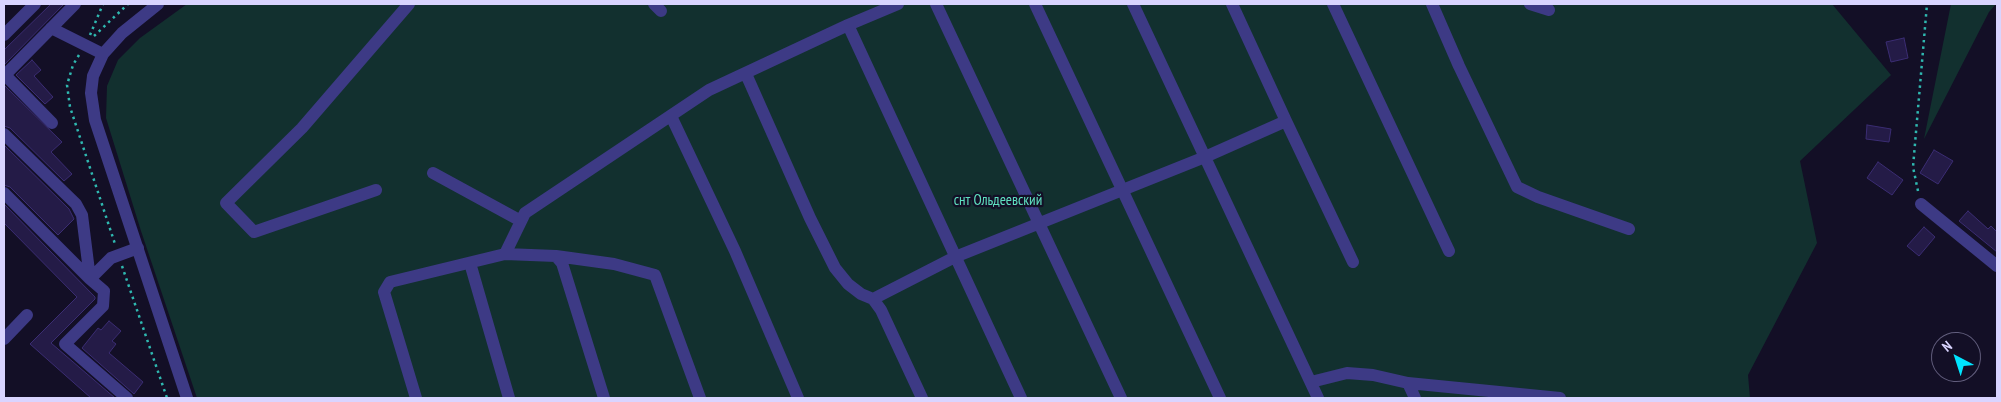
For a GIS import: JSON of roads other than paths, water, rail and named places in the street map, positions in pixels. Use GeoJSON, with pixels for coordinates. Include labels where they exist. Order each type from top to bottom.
{"type":"FeatureCollection","features":[{"type":"Feature","properties":{"kind":"street"},"geometry":{"type":"LineString","coordinates":[[4,35],[35,4]]}},
{"type":"Feature","properties":{"kind":"street"},"geometry":{"type":"LineString","coordinates":[[52,123],[4,75],[76,4]]}},
{"type":"Feature","properties":{"kind":"street"},"geometry":{"type":"LineString","coordinates":[[158,4],[122,33],[103,54],[94,76],[91,93],[95,120],[187,398]]}},
{"type":"Feature","properties":{"kind":"street"},"geometry":{"type":"LineString","coordinates":[[376,190],[254,232],[226,203],[302,128],[409,4]]}},
{"type":"Feature","properties":{"kind":"street"},"geometry":{"type":"LineString","coordinates":[[505,254],[525,213],[708,90],[898,4]]}},
{"type":"Feature","properties":{"kind":"street"},"geometry":{"type":"LineString","coordinates":[[936,4],[1121,398]]}},
{"type":"Feature","properties":{"kind":"street"},"geometry":{"type":"LineString","coordinates":[[1035,4],[1196,352],[1220,398]]}},
{"type":"Feature","properties":{"kind":"street"},"geometry":{"type":"LineString","coordinates":[[1133,4],[1318,398]]}},
{"type":"Feature","properties":{"kind":"street"},"geometry":{"type":"LineString","coordinates":[[1232,4],[1353,262]]}},
{"type":"Feature","properties":{"kind":"street"},"geometry":{"type":"LineString","coordinates":[[1333,4],[1449,251]]}},
{"type":"Feature","properties":{"kind":"street"},"geometry":{"type":"LineString","coordinates":[[1432,4],[1459,66],[1517,187],[1538,197],[1629,229]]}},
{"type":"Feature","properties":{"kind":"street"},"geometry":{"type":"LineString","coordinates":[[1530,4],[1549,10]]}},
{"type":"Feature","properties":{"kind":"street"},"geometry":{"type":"LineString","coordinates":[[848,25],[1021,398]]}},
{"type":"Feature","properties":{"kind":"street"},"geometry":{"type":"LineString","coordinates":[[52,28],[103,54]]}},
{"type":"Feature","properties":{"kind":"street"},"geometry":{"type":"LineString","coordinates":[[746,74],[803,202],[835,268],[848,284],[861,294],[873,299],[881,310],[922,398]]}},
{"type":"Feature","properties":{"kind":"street"},"geometry":{"type":"LineString","coordinates":[[671,116],[735,251],[798,398]]}},
{"type":"Feature","properties":{"kind":"street"},"geometry":{"type":"LineString","coordinates":[[873,299],[955,257],[1205,157],[1286,121]]}},
{"type":"Feature","properties":{"kind":"street"},"geometry":{"type":"LineString","coordinates":[[4,134],[76,204],[82,215],[90,278]]}},
{"type":"Feature","properties":{"kind":"street"},"geometry":{"type":"LineString","coordinates":[[433,173],[521,221]]}},
{"type":"Feature","properties":{"kind":"street"},"geometry":{"type":"LineString","coordinates":[[4,193],[104,291],[103,306],[66,344],[127,398]]}},
{"type":"Feature","properties":{"kind":"street"},"geometry":{"type":"LineString","coordinates":[[1920,204],[1997,266]]}},
{"type":"Feature","properties":{"kind":"street"},"geometry":{"type":"LineString","coordinates":[[90,278],[110,258],[138,248]]}},
{"type":"Feature","properties":{"kind":"street"},"geometry":{"type":"LineString","coordinates":[[416,398],[384,292],[390,282],[505,254],[556,256],[614,264],[655,276],[700,398]]}},
{"type":"Feature","properties":{"kind":"street"},"geometry":{"type":"LineString","coordinates":[[556,256],[562,263],[604,398]]}},
{"type":"Feature","properties":{"kind":"street"},"geometry":{"type":"LineString","coordinates":[[470,263],[509,398]]}},
{"type":"Feature","properties":{"kind":"street"},"geometry":{"type":"LineString","coordinates":[[4,339],[27,315]]}},
{"type":"Feature","properties":{"kind":"street"},"geometry":{"type":"LineString","coordinates":[[1311,382],[1347,373],[1372,375],[1408,383],[1560,398]]}},
{"type":"Feature","properties":{"kind":"street"},"geometry":{"type":"LineString","coordinates":[[1408,383],[1415,398]]}},
{"type":"Feature","properties":{"kind":"park label","name":"снт Ольдеевский"},"geometry":{"type":"Point","coordinates":[998,201]}}]}
